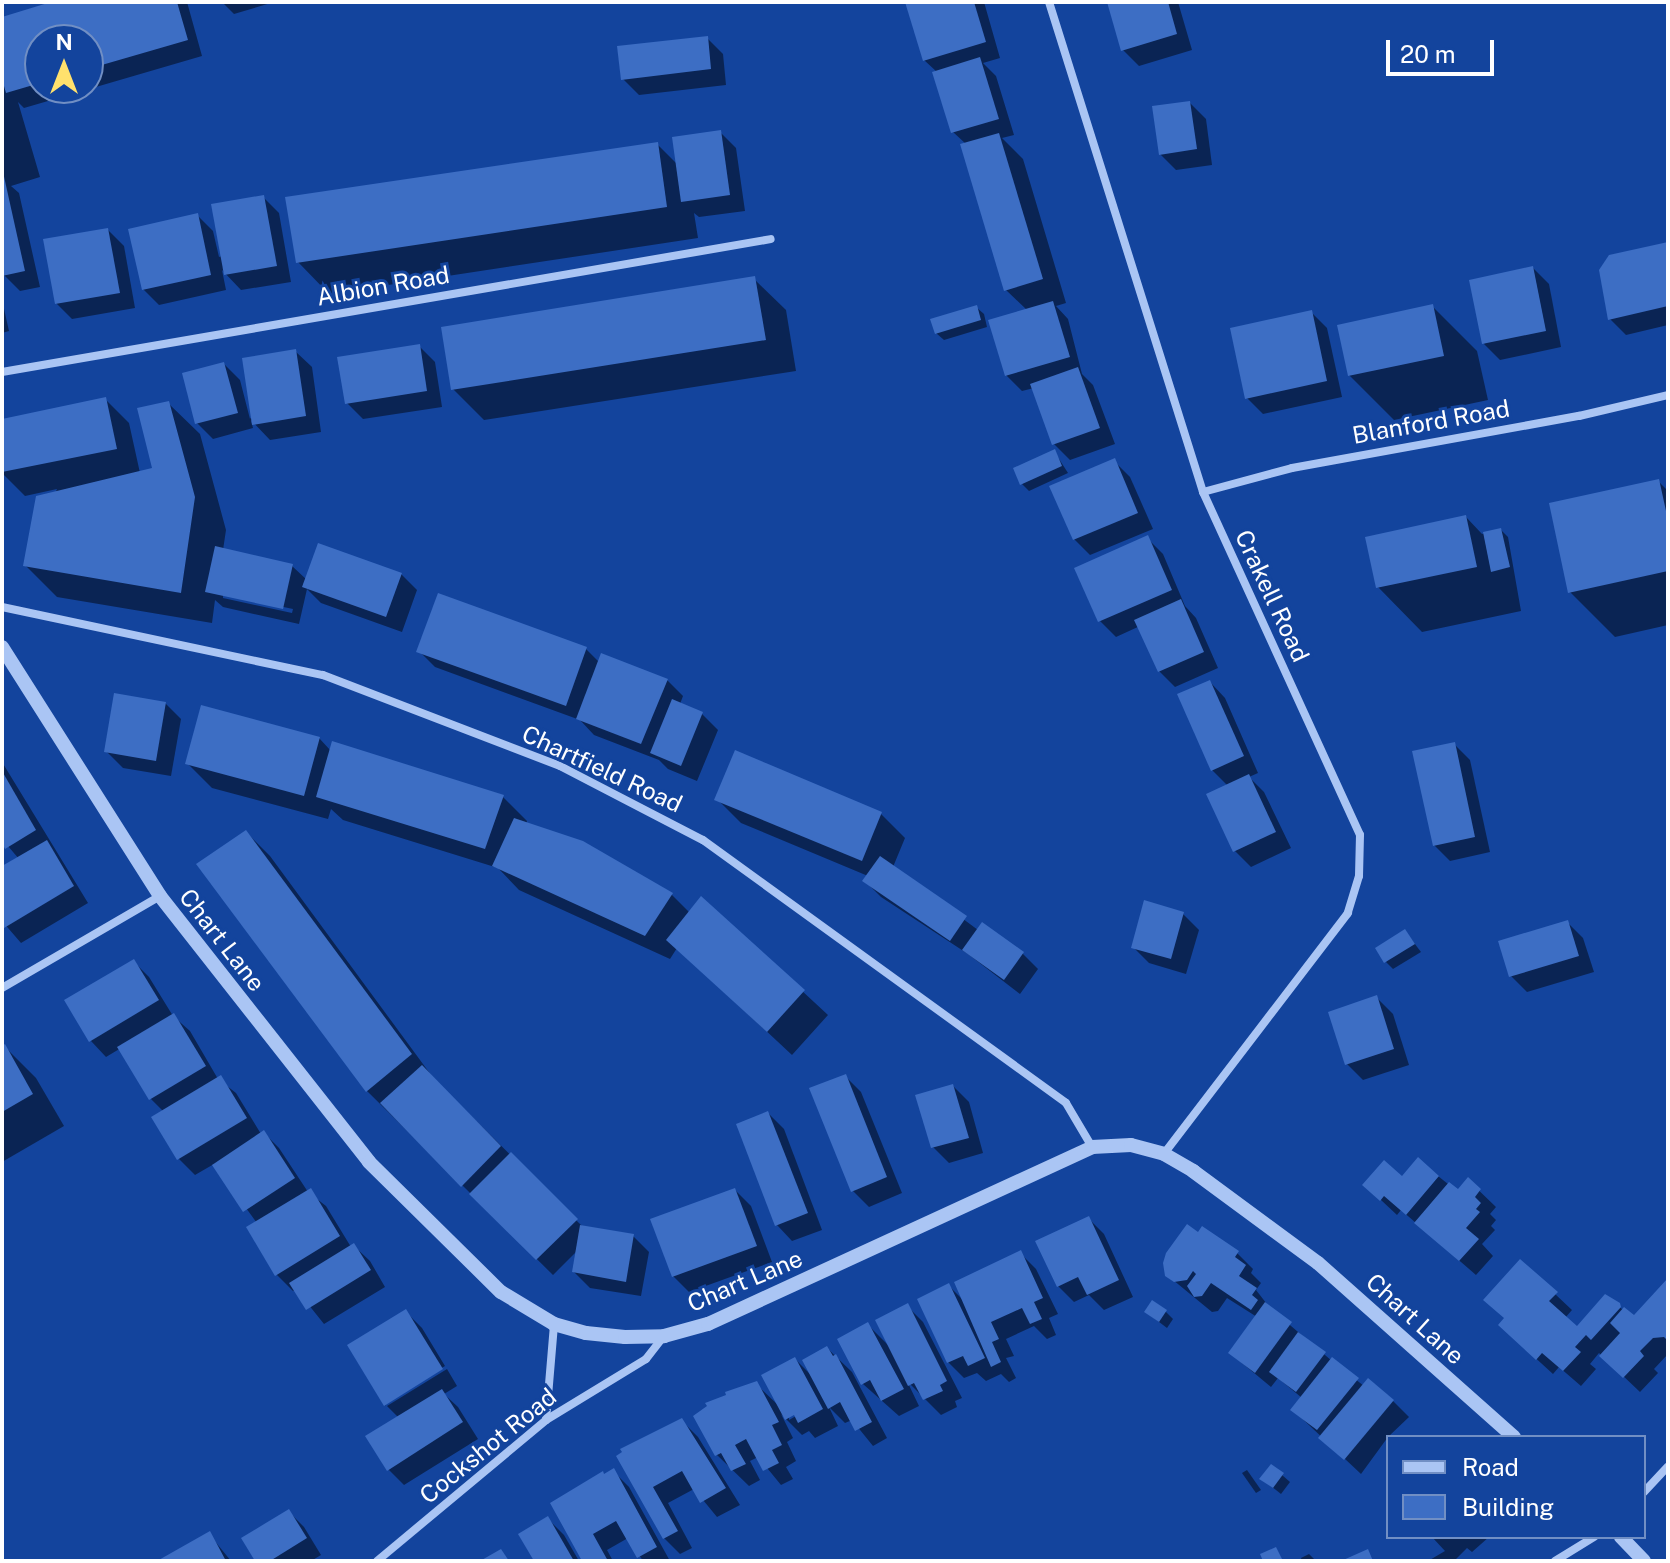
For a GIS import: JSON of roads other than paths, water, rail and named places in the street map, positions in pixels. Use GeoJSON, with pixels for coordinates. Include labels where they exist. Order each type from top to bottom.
{"type":"FeatureCollection","features":[{"type":"Feature","properties":{"kind":"street","name":"Crakell Road"},"geometry":{"type":"LineString","coordinates":[[1049,2],[1203,492],[1360,835],[1359,876],[1348,913],[1164,1154]]}},
{"type":"Feature","properties":{"kind":"street","name":"Albion Road"},"geometry":{"type":"LineString","coordinates":[[2,372],[771,239]]}},
{"type":"Feature","properties":{"kind":"street","name":"Blanford Road"},"geometry":{"type":"LineString","coordinates":[[1203,492],[1292,468],[1579,416],[1668,395]]}},
{"type":"Feature","properties":{"kind":"street","name":"Chartfield Road"},"geometry":{"type":"LineString","coordinates":[[2,607],[323,675],[560,766],[716,849],[1066,1103],[1092,1147]]}},
{"type":"Feature","properties":{"kind":"street","name":"Chart Lane"},"geometry":{"type":"LineString","coordinates":[[2,647],[160,896],[369,1162],[501,1292],[554,1324],[586,1333],[664,1336],[708,1324],[1092,1147],[1131,1145],[1164,1154],[1246,1207],[1318,1263],[1512,1435]]}},
{"type":"Feature","properties":{"kind":"street"},"geometry":{"type":"LineString","coordinates":[[2,988],[160,896]]}},
{"type":"Feature","properties":{"kind":"street"},"geometry":{"type":"LineString","coordinates":[[546,1420],[554,1324]]}},
{"type":"Feature","properties":{"kind":"street","name":"Cockshot Road"},"geometry":{"type":"LineString","coordinates":[[377,1561],[546,1420],[646,1359],[664,1336]]}},
{"type":"Feature","properties":{"kind":"street"},"geometry":{"type":"LineString","coordinates":[[1646,1490],[1668,1466]]}},
{"type":"Feature","properties":{"kind":"street"},"geometry":{"type":"LineString","coordinates":[[1555,1561],[1591,1539]]}},
{"type":"Feature","properties":{"kind":"street"},"geometry":{"type":"LineString","coordinates":[[1623,1539],[1644,1561]]}}]}
